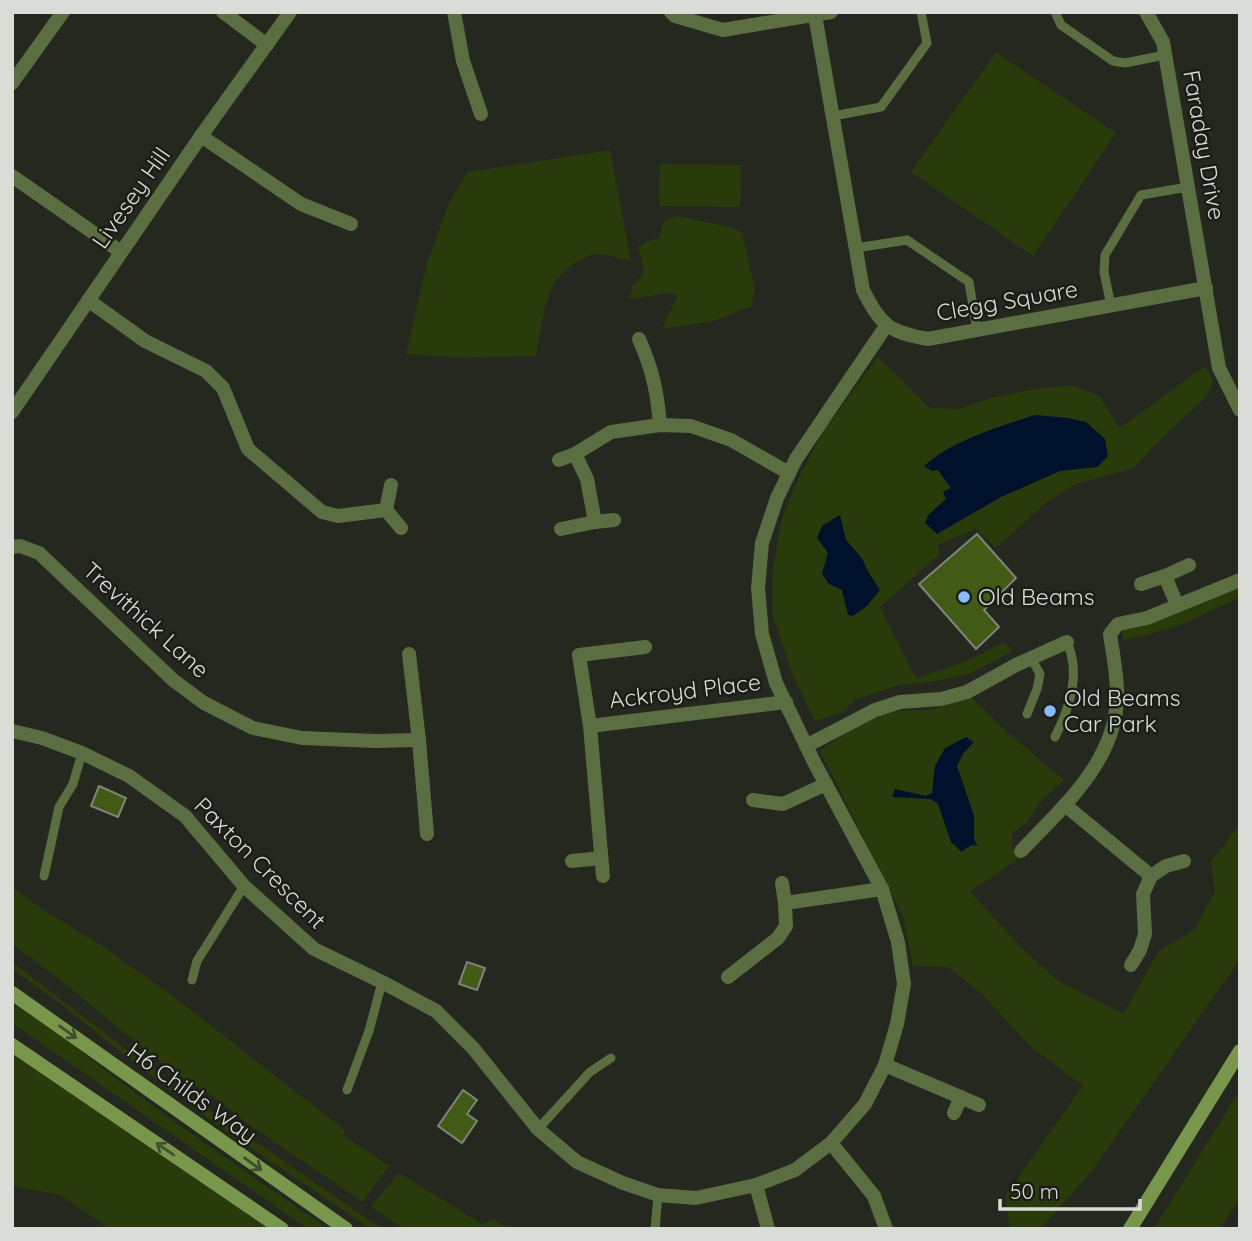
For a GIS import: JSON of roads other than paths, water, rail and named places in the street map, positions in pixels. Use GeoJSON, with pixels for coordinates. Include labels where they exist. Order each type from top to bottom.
{"type":"FeatureCollection","features":[{"type":"Feature","properties":{"kind":"street"},"geometry":{"type":"LineString","coordinates":[[12,83],[63,12]]}},
{"type":"Feature","properties":{"kind":"street"},"geometry":{"type":"LineString","coordinates":[[223,12],[267,45]]}},
{"type":"Feature","properties":{"kind":"street","name":"Livesey Hill"},"geometry":{"type":"LineString","coordinates":[[12,412],[201,136],[290,12]]}},
{"type":"Feature","properties":{"kind":"street"},"geometry":{"type":"LineString","coordinates":[[454,12],[463,61],[481,114]]}},
{"type":"Feature","properties":{"kind":"street"},"geometry":{"type":"LineString","coordinates":[[671,12],[675,16],[723,30],[831,12]]}},
{"type":"Feature","properties":{"kind":"street","name":"Faraday Drive"},"geometry":{"type":"LineString","coordinates":[[1146,12],[1163,42],[1219,368],[1240,410]]}},
{"type":"Feature","properties":{"kind":"street"},"geometry":{"type":"LineString","coordinates":[[815,15],[863,290],[886,326]]}},
{"type":"Feature","properties":{"kind":"street"},"geometry":{"type":"LineString","coordinates":[[201,136],[302,204],[351,224]]}},
{"type":"Feature","properties":{"kind":"street"},"geometry":{"type":"LineString","coordinates":[[12,176],[121,252]]}},
{"type":"Feature","properties":{"kind":"street","name":"Clegg Square"},"geometry":{"type":"LineString","coordinates":[[886,326],[904,335],[928,339],[1206,288]]}},
{"type":"Feature","properties":{"kind":"street"},"geometry":{"type":"LineString","coordinates":[[88,300],[145,341],[206,370],[223,388],[248,449],[322,512],[338,516],[386,510]]}},
{"type":"Feature","properties":{"kind":"street","name":"Paxton Crescent"},"geometry":{"type":"LineString","coordinates":[[12,731],[42,738],[82,753],[130,776],[185,816],[244,886],[314,949],[436,1011],[473,1048],[538,1129],[577,1161],[623,1183],[658,1195],[695,1198],[756,1185],[795,1170],[831,1143],[865,1104],[885,1065],[897,1024],[904,984],[898,942],[882,889],[806,746],[776,683],[762,635],[758,588],[762,543],[777,498],[796,459],[886,326]]}},
{"type":"Feature","properties":{"kind":"street"},"geometry":{"type":"LineString","coordinates":[[639,339],[649,360],[660,425]]}},
{"type":"Feature","properties":{"kind":"street"},"geometry":{"type":"LineString","coordinates":[[559,460],[575,454],[611,432],[660,425],[691,426],[731,440],[789,473]]}},
{"type":"Feature","properties":{"kind":"street"},"geometry":{"type":"LineString","coordinates":[[575,454],[587,479],[594,522]]}},
{"type":"Feature","properties":{"kind":"street"},"geometry":{"type":"LineString","coordinates":[[386,510],[391,485]]}},
{"type":"Feature","properties":{"kind":"street"},"geometry":{"type":"LineString","coordinates":[[386,510],[401,528]]}},
{"type":"Feature","properties":{"kind":"street"},"geometry":{"type":"LineString","coordinates":[[561,529],[614,520]]}},
{"type":"Feature","properties":{"kind":"street","name":"Trevithick Lane"},"geometry":{"type":"LineString","coordinates":[[12,547],[20,546],[39,553],[173,680],[204,703],[253,728],[302,738],[419,740]]}},
{"type":"Feature","properties":{"kind":"street"},"geometry":{"type":"LineString","coordinates":[[1141,584],[1189,565]]}},
{"type":"Feature","properties":{"kind":"street"},"geometry":{"type":"LineString","coordinates":[[1165,576],[1177,606]]}},
{"type":"Feature","properties":{"kind":"street"},"geometry":{"type":"LineString","coordinates":[[1021,851],[1075,794],[1101,756],[1112,728],[1117,701],[1116,668],[1110,634],[1118,624],[1147,618],[1240,580]]}},
{"type":"Feature","properties":{"kind":"street"},"geometry":{"type":"LineString","coordinates":[[806,746],[875,710],[900,702],[941,699],[967,692],[1067,642]]}},
{"type":"Feature","properties":{"kind":"street","name":"Ackroyd Place"},"geometry":{"type":"LineString","coordinates":[[603,876],[590,726],[579,655],[645,647]]}},
{"type":"Feature","properties":{"kind":"street"},"geometry":{"type":"LineString","coordinates":[[409,654],[427,834]]}},
{"type":"Feature","properties":{"kind":"street","name":"Ackroyd Place"},"geometry":{"type":"LineString","coordinates":[[590,726],[786,702]]}},
{"type":"Feature","properties":{"kind":"street"},"geometry":{"type":"LineString","coordinates":[[753,800],[783,804],[826,784]]}},
{"type":"Feature","properties":{"kind":"street"},"geometry":{"type":"LineString","coordinates":[[1065,805],[1151,876]]}},
{"type":"Feature","properties":{"kind":"street"},"geometry":{"type":"LineString","coordinates":[[572,860],[601,858]]}},
{"type":"Feature","properties":{"kind":"street"},"geometry":{"type":"LineString","coordinates":[[1131,965],[1145,934],[1143,894],[1151,876],[1166,866],[1184,861]]}},
{"type":"Feature","properties":{"kind":"street"},"geometry":{"type":"LineString","coordinates":[[728,977],[778,938],[786,926],[782,883]]}},
{"type":"Feature","properties":{"kind":"street"},"geometry":{"type":"LineString","coordinates":[[785,903],[882,889]]}},
{"type":"Feature","properties":{"kind":"street","name":"H6 Childs Way"},"geometry":{"type":"LineString","coordinates":[[12,993],[346,1229]]}},
{"type":"Feature","properties":{"kind":"street"},"geometry":{"type":"LineString","coordinates":[[12,1045],[282,1229]]}},
{"type":"Feature","properties":{"kind":"street"},"geometry":{"type":"LineString","coordinates":[[1130,1229],[1240,1051]]}},
{"type":"Feature","properties":{"kind":"street"},"geometry":{"type":"LineString","coordinates":[[885,1065],[979,1105]]}},
{"type":"Feature","properties":{"kind":"street"},"geometry":{"type":"LineString","coordinates":[[954,1113],[961,1097]]}},
{"type":"Feature","properties":{"kind":"street"},"geometry":{"type":"LineString","coordinates":[[831,1143],[874,1196],[886,1229]]}},
{"type":"Feature","properties":{"kind":"street"},"geometry":{"type":"LineString","coordinates":[[756,1185],[768,1229]]}},
{"type":"Feature","properties":{"kind":"lane"},"geometry":{"type":"LineString","coordinates":[[833,116],[881,107],[927,43],[921,12]]}},
{"type":"Feature","properties":{"kind":"lane"},"geometry":{"type":"LineString","coordinates":[[1055,12],[1061,24],[1113,61],[1125,63],[1165,55]]}},
{"type":"Feature","properties":{"kind":"lane"},"geometry":{"type":"LineString","coordinates":[[1111,306],[1104,272],[1105,255],[1141,195],[1188,187]]}},
{"type":"Feature","properties":{"kind":"lane"},"geometry":{"type":"LineString","coordinates":[[856,248],[906,240],[969,282],[977,330]]}},
{"type":"Feature","properties":{"kind":"lane"},"geometry":{"type":"LineString","coordinates":[[1055,737],[1068,710],[1072,692],[1074,663],[1067,642]]}},
{"type":"Feature","properties":{"kind":"lane"},"geometry":{"type":"LineString","coordinates":[[1027,714],[1040,674],[1031,658]]}},
{"type":"Feature","properties":{"kind":"lane"},"geometry":{"type":"LineString","coordinates":[[44,876],[59,807],[73,783],[82,753]]}},
{"type":"Feature","properties":{"kind":"lane"},"geometry":{"type":"LineString","coordinates":[[191,980],[197,961],[244,886]]}},
{"type":"Feature","properties":{"kind":"lane"},"geometry":{"type":"LineString","coordinates":[[347,1090],[369,1031],[382,982]]}},
{"type":"Feature","properties":{"kind":"lane"},"geometry":{"type":"LineString","coordinates":[[538,1129],[590,1072],[611,1058]]}},
{"type":"Feature","properties":{"kind":"lane"},"geometry":{"type":"LineString","coordinates":[[655,1229],[658,1195]]}},
{"type":"Feature","properties":{"kind":"water"},"geometry":{"type":"Polygon","coordinates":[[[1035,415],[1086,422],[1105,439],[1108,456],[1097,467],[1060,471],[1001,497],[937,534],[925,523],[929,514],[946,499],[943,492],[951,488],[938,470],[932,471],[924,466],[962,442],[1035,415]]]}},
{"type":"Feature","properties":{"kind":"water"},"geometry":{"type":"Polygon","coordinates":[[[840,515],[846,540],[861,557],[880,590],[867,606],[853,616],[848,615],[842,590],[829,584],[822,574],[828,553],[817,538],[822,526],[840,515]]]}},
{"type":"Feature","properties":{"kind":"water"},"geometry":{"type":"Polygon","coordinates":[[[966,737],[974,742],[957,766],[974,816],[974,840],[978,846],[970,846],[962,852],[951,842],[938,804],[931,799],[892,797],[895,789],[926,796],[932,793],[935,766],[945,748],[966,737]]]}},
{"type":"Feature","properties":{"kind":"place","name":"Old Beams"},"geometry":{"type":"Point","coordinates":[964,597]}},
{"type":"Feature","properties":{"kind":"place","name":"Old Beams Car Park"},"geometry":{"type":"Point","coordinates":[1050,711]}}]}
